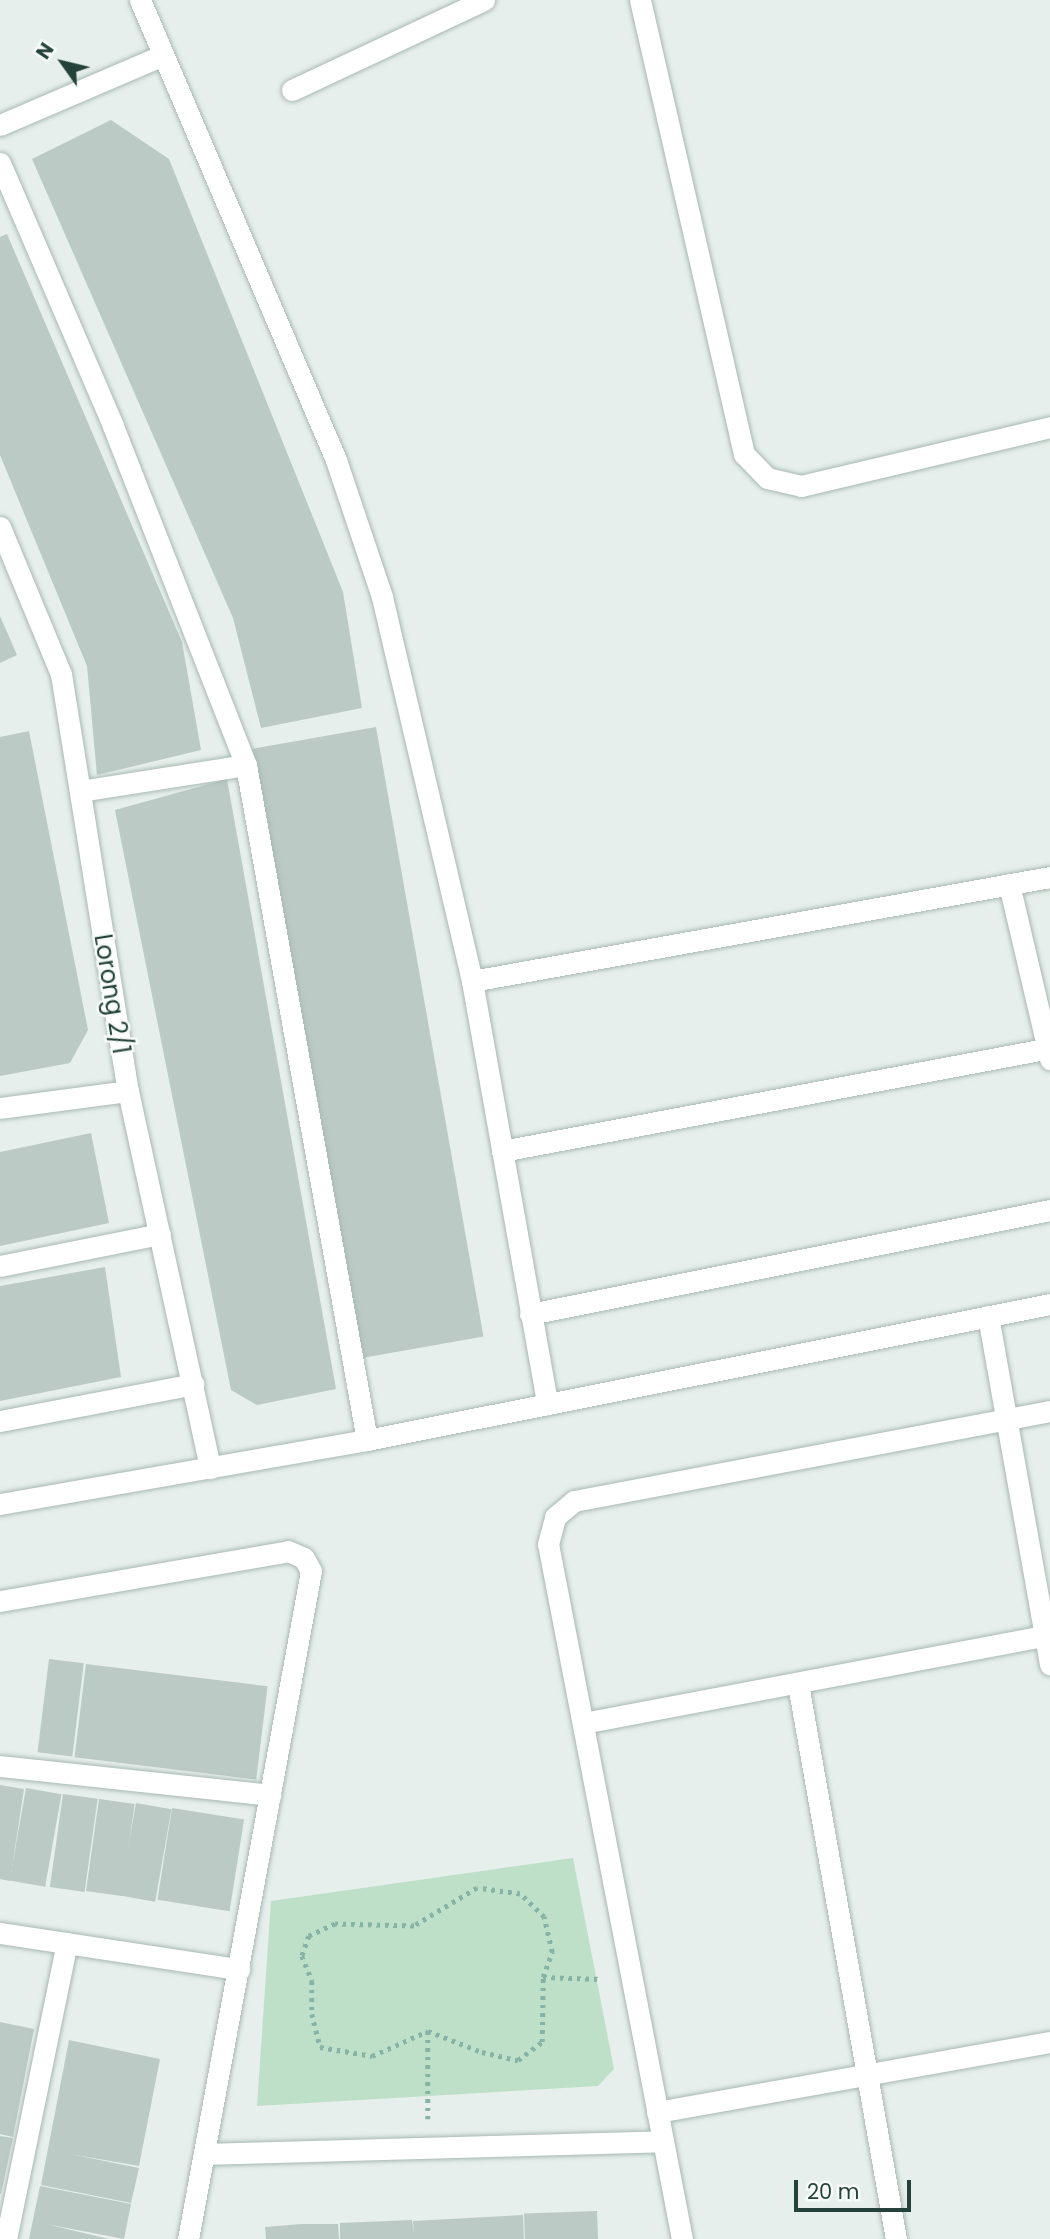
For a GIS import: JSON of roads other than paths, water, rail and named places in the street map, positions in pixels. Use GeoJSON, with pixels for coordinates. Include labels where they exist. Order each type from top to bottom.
{"type":"FeatureCollection","features":[{"type":"Feature","properties":{"kind":"street"},"geometry":{"type":"LineString","coordinates":[[140,0],[161,56],[336,460],[382,597],[472,981],[547,1404]]}},
{"type":"Feature","properties":{"kind":"street"},"geometry":{"type":"LineString","coordinates":[[292,90],[484,0]]}},
{"type":"Feature","properties":{"kind":"street"},"geometry":{"type":"LineString","coordinates":[[640,0],[744,454],[767,478],[801,486],[1050,427]]}},
{"type":"Feature","properties":{"kind":"street"},"geometry":{"type":"LineString","coordinates":[[0,124],[161,56]]}},
{"type":"Feature","properties":{"kind":"street"},"geometry":{"type":"LineString","coordinates":[[0,163],[113,426],[246,765],[367,1440]]}},
{"type":"Feature","properties":{"kind":"street","name":"Lorong 2/1"},"geometry":{"type":"LineString","coordinates":[[0,527],[61,674],[128,1091],[194,1384],[210,1468]]}},
{"type":"Feature","properties":{"kind":"street"},"geometry":{"type":"LineString","coordinates":[[80,791],[246,765]]}},
{"type":"Feature","properties":{"kind":"street"},"geometry":{"type":"LineString","coordinates":[[472,981],[1050,877]]}},
{"type":"Feature","properties":{"kind":"street"},"geometry":{"type":"LineString","coordinates":[[502,1151],[1049,1052],[1009,884]]}},
{"type":"Feature","properties":{"kind":"street"},"geometry":{"type":"LineString","coordinates":[[0,1108],[128,1091]]}},
{"type":"Feature","properties":{"kind":"street"},"geometry":{"type":"LineString","coordinates":[[530,1314],[1050,1210]]}},
{"type":"Feature","properties":{"kind":"street"},"geometry":{"type":"LineString","coordinates":[[0,1266],[160,1234]]}},
{"type":"Feature","properties":{"kind":"street"},"geometry":{"type":"LineString","coordinates":[[0,1504],[367,1440],[1050,1304]]}},
{"type":"Feature","properties":{"kind":"street"},"geometry":{"type":"LineString","coordinates":[[988,1316],[1042,1580],[1045,1636],[1050,1665]]}},
{"type":"Feature","properties":{"kind":"street"},"geometry":{"type":"LineString","coordinates":[[0,1421],[194,1384]]}},
{"type":"Feature","properties":{"kind":"street"},"geometry":{"type":"LineString","coordinates":[[681,2239],[548,1544],[555,1517],[574,1501],[1050,1411]]}},
{"type":"Feature","properties":{"kind":"street"},"geometry":{"type":"LineString","coordinates":[[0,1601],[288,1551],[304,1558],[311,1571],[188,2239]]}},
{"type":"Feature","properties":{"kind":"street"},"geometry":{"type":"LineString","coordinates":[[583,1723],[1045,1636]]}},
{"type":"Feature","properties":{"kind":"street"},"geometry":{"type":"LineString","coordinates":[[798,1684],[896,2239]]}},
{"type":"Feature","properties":{"kind":"street"},"geometry":{"type":"LineString","coordinates":[[0,1766],[270,1795]]}},
{"type":"Feature","properties":{"kind":"street"},"geometry":{"type":"LineString","coordinates":[[0,1933],[239,1969]]}},
{"type":"Feature","properties":{"kind":"street"},"geometry":{"type":"LineString","coordinates":[[6,2239],[68,1943]]}},
{"type":"Feature","properties":{"kind":"street"},"geometry":{"type":"LineString","coordinates":[[657,2112],[1050,2042]]}},
{"type":"Feature","properties":{"kind":"street"},"geometry":{"type":"LineString","coordinates":[[204,2154],[662,2141]]}}]}
